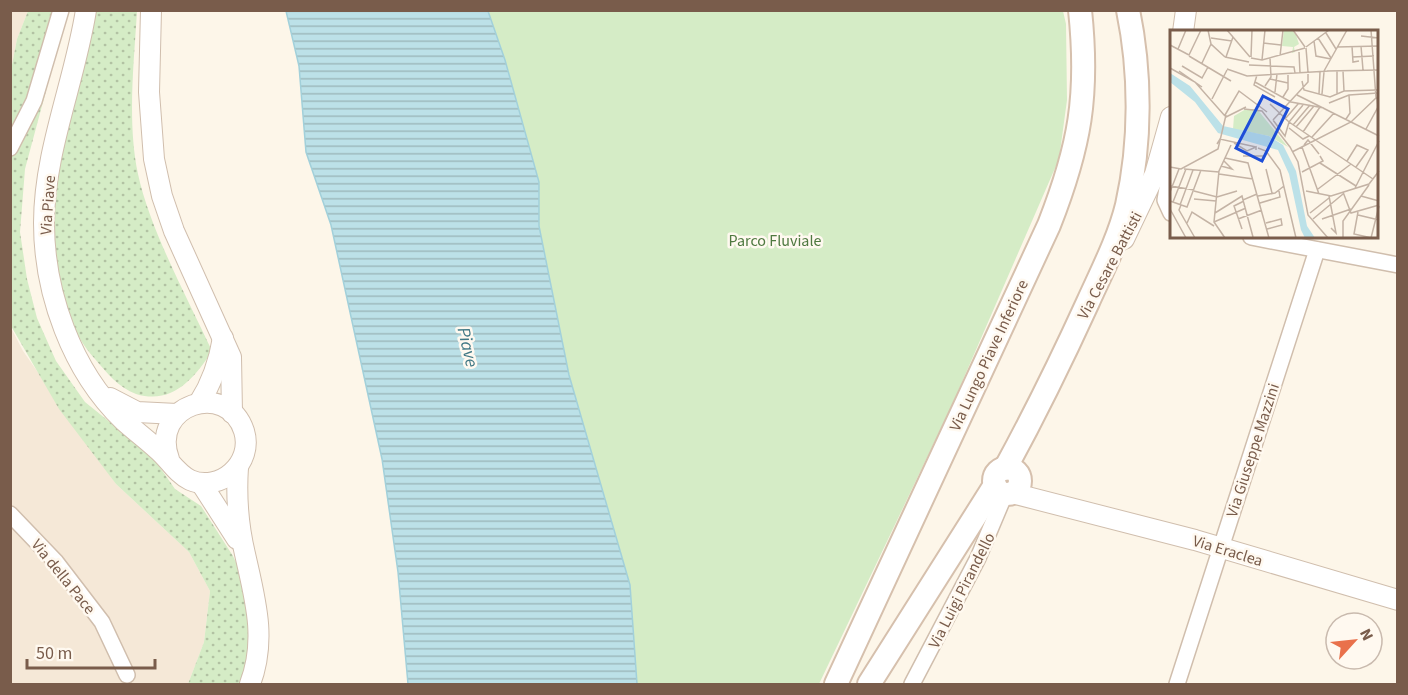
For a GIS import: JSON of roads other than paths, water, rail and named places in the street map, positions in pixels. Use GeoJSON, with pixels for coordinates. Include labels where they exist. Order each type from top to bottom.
{"type":"FeatureCollection","features":[{"type":"Feature","properties":{"kind":"main road","name":"Via Lungo Piave Inferiore"},"geometry":{"type":"LineString","coordinates":[[836,684],[1049,225],[1065,184],[1076,150],[1081,114],[1084,76],[1080,10]]}},
{"type":"Feature","properties":{"kind":"main road"},"geometry":{"type":"LineString","coordinates":[[1104,268],[1126,208],[1131,183],[1137,85],[1136,44],[1128,10]]}},
{"type":"Feature","properties":{"kind":"main road","name":"Via Cesare Battisti"},"geometry":{"type":"LineString","coordinates":[[1008,484],[1039,406],[1104,268]]}},
{"type":"Feature","properties":{"kind":"main road"},"geometry":{"type":"LineString","coordinates":[[869,684],[975,514],[1008,484]]}},
{"type":"Feature","properties":{"kind":"street"},"geometry":{"type":"LineString","coordinates":[[10,148],[34,101],[61,10]]}},
{"type":"Feature","properties":{"kind":"street","name":"Via Piave"},"geometry":{"type":"LineString","coordinates":[[87,10],[52,153],[44,223],[46,259],[55,300],[83,370],[121,419],[169,459]]}},
{"type":"Feature","properties":{"kind":"street"},"geometry":{"type":"LineString","coordinates":[[151,10],[151,126],[162,196],[174,231],[231,357],[232,413]]}},
{"type":"Feature","properties":{"kind":"street"},"geometry":{"type":"LineString","coordinates":[[1183,30],[1186,10]]}},
{"type":"Feature","properties":{"kind":"street","name":"Via Cesare Battisti"},"geometry":{"type":"LineString","coordinates":[[1131,183],[1170,119]]}},
{"type":"Feature","properties":{"kind":"street","name":"Via Cesare Battisti"},"geometry":{"type":"LineString","coordinates":[[1104,268],[1123,240],[1155,174],[1170,126]]}},
{"type":"Feature","properties":{"kind":"street","name":"Via Cesare Battisti"},"geometry":{"type":"LineString","coordinates":[[1169,217],[1165,200],[1170,171]]}},
{"type":"Feature","properties":{"kind":"street"},"geometry":{"type":"LineString","coordinates":[[1256,238],[1398,265]]}},
{"type":"Feature","properties":{"kind":"street","name":"Via Giuseppe Mazzini"},"geometry":{"type":"LineString","coordinates":[[1176,684],[1317,250]]}},
{"type":"Feature","properties":{"kind":"street"},"geometry":{"type":"LineString","coordinates":[[199,403],[219,359],[223,335]]}},
{"type":"Feature","properties":{"kind":"street","name":"Via Piave"},"geometry":{"type":"LineString","coordinates":[[100,392],[137,412],[177,414]]}},
{"type":"Feature","properties":{"kind":"street"},"geometry":{"type":"LineString","coordinates":[[201,483],[221,480],[237,467],[244,453],[245,439],[240,423],[232,413],[216,404],[199,403],[177,414],[165,440],[169,459],[178,472],[201,483],[228,521],[245,554]]}},
{"type":"Feature","properties":{"kind":"street"},"geometry":{"type":"LineString","coordinates":[[237,467],[236,497],[245,554],[254,585],[259,629],[259,648],[250,684]]}},
{"type":"Feature","properties":{"kind":"street","name":"Via Eraclea"},"geometry":{"type":"LineString","coordinates":[[1008,484],[1058,502],[1398,600]]}},
{"type":"Feature","properties":{"kind":"street","name":"Via Luigi Pirandello"},"geometry":{"type":"LineString","coordinates":[[912,684],[978,558],[1008,484]]}},
{"type":"Feature","properties":{"kind":"street","name":"Via della Pace"},"geometry":{"type":"LineString","coordinates":[[10,514],[56,562],[102,622],[127,675]]}},
{"type":"Feature","properties":{"kind":"water","name":"Piave"},"geometry":{"type":"Polygon","coordinates":[[[286,11],[488,11],[505,60],[539,182],[539,226],[569,375],[630,585],[637,684],[408,684],[398,572],[382,459],[331,225],[306,152],[299,66],[286,11]]]}},
{"type":"Feature","properties":{"kind":"park label","name":"Parco Fluviale"},"geometry":{"type":"Point","coordinates":[775,240]}}]}
